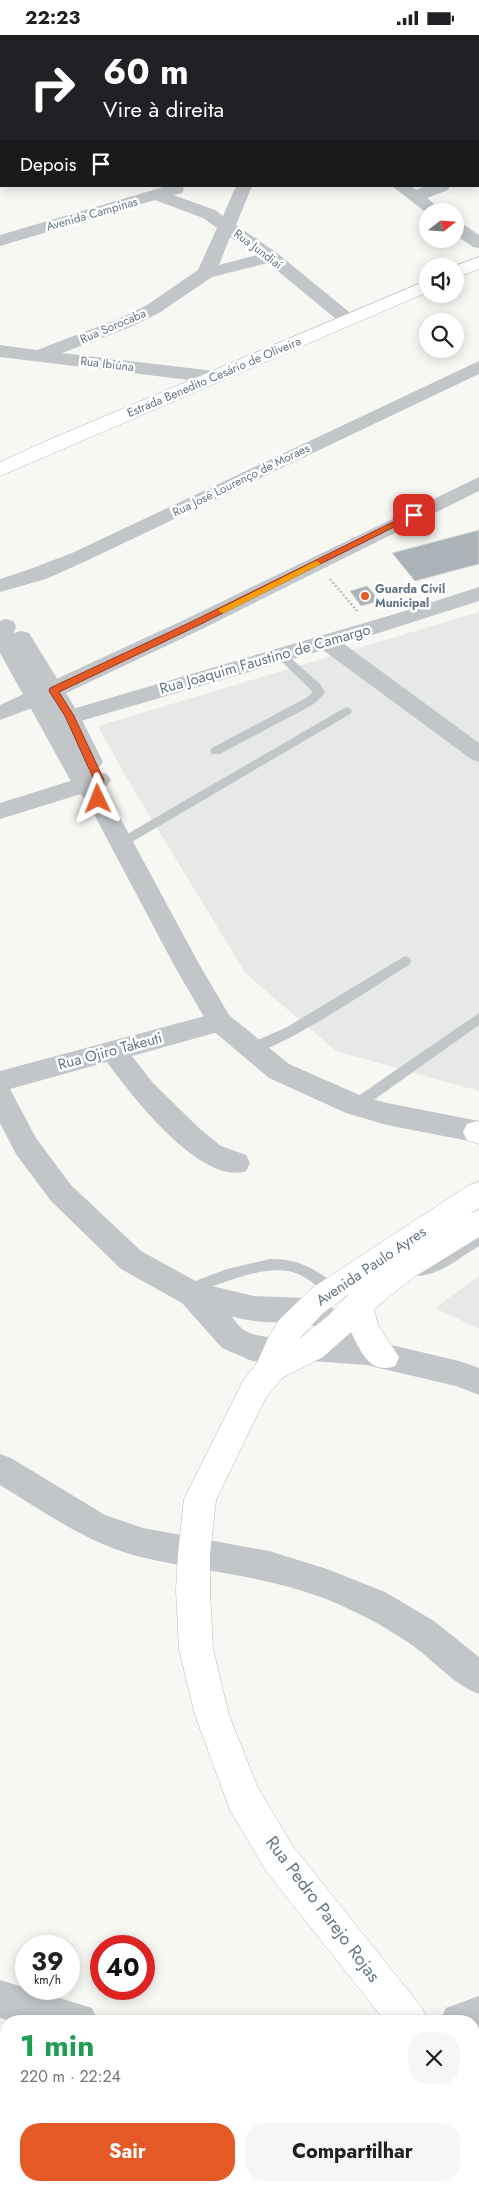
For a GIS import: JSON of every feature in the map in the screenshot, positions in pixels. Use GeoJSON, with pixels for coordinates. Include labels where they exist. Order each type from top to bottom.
{"type":"FeatureCollection","features":[{"type":"Feature","properties":{"kind":"main road"},"geometry":{"type":"LineString","coordinates":[[464,269],[479,263]]}},
{"type":"Feature","properties":{"kind":"main road","name":"Estrada Benedito Cesário de Oliveira"},"geometry":{"type":"LineString","coordinates":[[0,470],[58,443],[419,289]]}},
{"type":"Feature","properties":{"kind":"main road","name":"Avenida Paulo Ayres"},"geometry":{"type":"LineString","coordinates":[[273,1360],[297,1318],[305,1311],[479,1193]]}},
{"type":"Feature","properties":{"kind":"main road","name":"Avenida Paulo Ayres"},"geometry":{"type":"LineString","coordinates":[[312,1348],[401,1270],[479,1222]]}},
{"type":"Feature","properties":{"kind":"main road"},"geometry":{"type":"LineString","coordinates":[[349,1314],[359,1313],[375,1355]]}},
{"type":"Feature","properties":{"kind":"main road","name":"Rua Pedro Parejo Rojas"},"geometry":{"type":"LineString","coordinates":[[312,1348],[273,1360],[254,1390],[200,1499],[194,1554],[193,1590],[196,1649],[212,1715],[242,1797],[279,1858],[404,2015]]}},
{"type":"Feature","properties":{"kind":"street","name":"Avenida Campinas"},"geometry":{"type":"LineString","coordinates":[[0,241],[159,196],[182,187]]}},
{"type":"Feature","properties":{"kind":"street"},"geometry":{"type":"LineString","coordinates":[[206,273],[244,187]]}},
{"type":"Feature","properties":{"kind":"street"},"geometry":{"type":"LineString","coordinates":[[401,187],[423,203]]}},
{"type":"Feature","properties":{"kind":"street"},"geometry":{"type":"LineString","coordinates":[[414,197],[439,187]]}},
{"type":"Feature","properties":{"kind":"street","name":"Rua Jundiaí"},"geometry":{"type":"LineString","coordinates":[[159,196],[195,207],[227,226],[271,257],[348,320]]}},
{"type":"Feature","properties":{"kind":"street"},"geometry":{"type":"LineString","coordinates":[[464,233],[479,243]]}},
{"type":"Feature","properties":{"kind":"street","name":"Rua Sorocaba"},"geometry":{"type":"LineString","coordinates":[[40,355],[127,323],[153,309],[206,273],[271,257]]}},
{"type":"Feature","properties":{"kind":"street","name":"Rua Ibiúna"},"geometry":{"type":"LineString","coordinates":[[0,351],[214,377]]}},
{"type":"Feature","properties":{"kind":"street","name":"Rua José Lourenço de Moraes"},"geometry":{"type":"LineString","coordinates":[[0,586],[38,574],[79,557],[479,367]]}},
{"type":"Feature","properties":{"kind":"street"},"geometry":{"type":"LineString","coordinates":[[0,713],[44,695],[202,620],[479,483]]}},
{"type":"Feature","properties":{"kind":"street","name":"Rua Joaquim Faustino de Camargo"},"geometry":{"type":"LineString","coordinates":[[60,720],[479,594]]}},
{"type":"Feature","properties":{"kind":"street"},"geometry":{"type":"LineString","coordinates":[[2,623],[2,637],[60,720],[121,843],[220,1022],[279,1071],[356,1105],[387,1114],[478,1132]]}},
{"type":"Feature","properties":{"kind":"street"},"geometry":{"type":"LineString","coordinates":[[326,641],[479,754]]}},
{"type":"Feature","properties":{"kind":"street"},"geometry":{"type":"LineString","coordinates":[[0,811],[94,788]]}},
{"type":"Feature","properties":{"kind":"street","name":"Rua Ojiro Takeuti"},"geometry":{"type":"LineString","coordinates":[[0,1081],[220,1022]]}},
{"type":"Feature","properties":{"kind":"street"},"geometry":{"type":"LineString","coordinates":[[113,1051],[143,1090],[190,1137],[211,1154],[236,1163]]}},
{"type":"Feature","properties":{"kind":"street"},"geometry":{"type":"LineString","coordinates":[[0,1097],[26,1146],[62,1193],[131,1260],[189,1293],[254,1309],[349,1314]]}},
{"type":"Feature","properties":{"kind":"street"},"geometry":{"type":"LineString","coordinates":[[189,1293],[233,1339],[273,1360]]}},
{"type":"Feature","properties":{"kind":"street"},"geometry":{"type":"LineString","coordinates":[[312,1348],[375,1355],[458,1374],[479,1382]]}},
{"type":"Feature","properties":{"kind":"street"},"geometry":{"type":"LineString","coordinates":[[0,1467],[95,1526],[143,1543],[194,1554],[269,1566],[327,1584],[373,1603],[422,1632],[479,1678]]}},
{"type":"Feature","properties":{"kind":"street"},"geometry":{"type":"LineString","coordinates":[[0,1999],[57,2015]]}},
{"type":"Feature","properties":{"kind":"lane"},"geometry":{"type":"LineString","coordinates":[[216,751],[310,701],[319,693],[316,687],[280,654]]}},
{"type":"Feature","properties":{"kind":"lane"},"geometry":{"type":"LineString","coordinates":[[121,843],[346,711]]}},
{"type":"Feature","properties":{"kind":"lane"},"geometry":{"type":"LineString","coordinates":[[252,1049],[292,1031],[405,961]]}},
{"type":"Feature","properties":{"kind":"lane"},"geometry":{"type":"LineString","coordinates":[[356,1105],[479,1017]]}},
{"type":"Feature","properties":{"kind":"lane"},"geometry":{"type":"LineString","coordinates":[[401,1270],[429,1269],[479,1239]]}},
{"type":"Feature","properties":{"kind":"lane"},"geometry":{"type":"LineString","coordinates":[[189,1293],[235,1271],[272,1267],[298,1267],[334,1290]]}},
{"type":"Feature","properties":{"kind":"path"},"geometry":{"type":"LineString","coordinates":[[331,581],[360,614]]}},
{"type":"Feature","properties":{"kind":"shaded area"},"geometry":{"type":"Polygon","coordinates":[[[479,612],[479,1091],[336,1051],[246,974],[126,777],[98,726],[479,612]]]}},
{"type":"Feature","properties":{"kind":"shaded area"},"geometry":{"type":"Polygon","coordinates":[[[479,1276],[479,1329],[435,1308],[479,1276]]]}},
{"type":"Feature","properties":{"kind":"building"},"geometry":{"type":"Polygon","coordinates":[[[479,530],[479,564],[415,581],[392,553],[479,530]]]}},
{"type":"Feature","properties":{"kind":"building","name":"Guarda Cívil Municipal"},"geometry":{"type":"Polygon","coordinates":[[[367,586],[380,601],[361,606],[350,591],[367,586]]]}},
{"type":"Feature","properties":{"kind":"slow traffic"},"geometry":{"type":"LineString","coordinates":[[223,610],[316,564]]}},
{"type":"Feature","properties":{"kind":"place","name":"Guarda Cívil Municipal"},"geometry":{"type":"Point","coordinates":[365,596]}},
{"type":"Feature","properties":{"kind":"route"},"geometry":{"type":"LineString","coordinates":[[98,799],[99,780],[69,716],[54,691],[414,515]]}}]}
